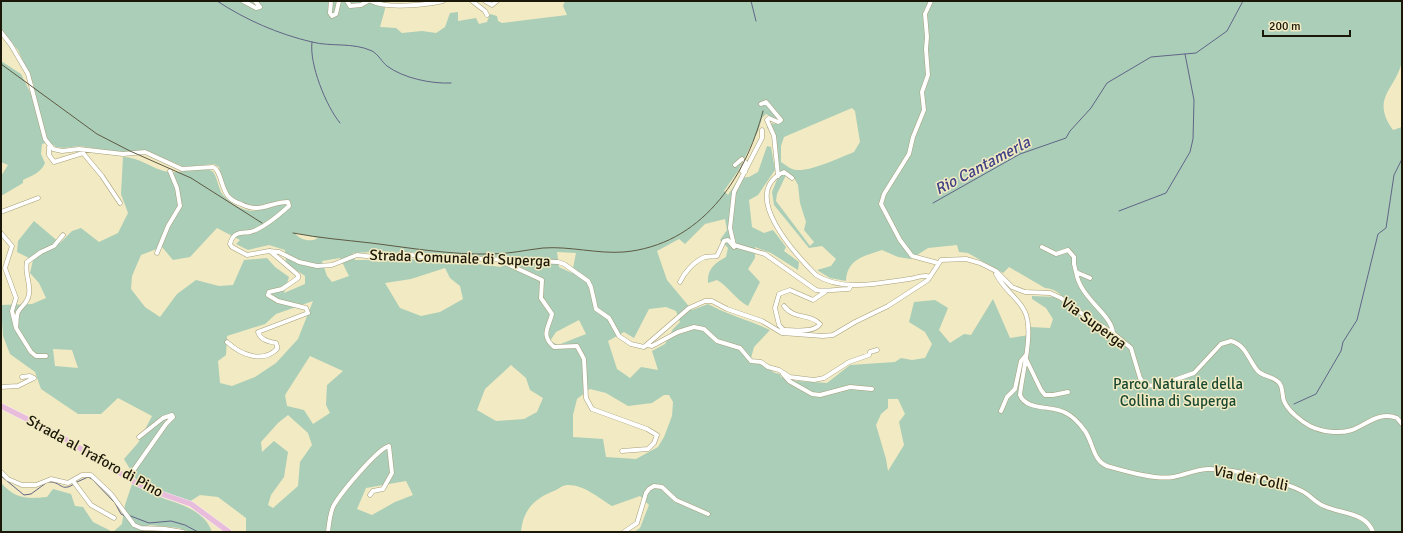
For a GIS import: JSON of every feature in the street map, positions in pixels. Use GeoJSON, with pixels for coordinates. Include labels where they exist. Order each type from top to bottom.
{"type":"FeatureCollection","features":[{"type":"Feature","properties":{"kind":"main road","name":"Strada al Traforo di Pino"},"geometry":{"type":"LineString","coordinates":[[1,406],[57,434],[128,478],[159,494],[190,504],[229,532]]}},
{"type":"Feature","properties":{"kind":"street"},"geometry":{"type":"LineString","coordinates":[[243,1],[256,8],[260,7],[255,1]]}},
{"type":"Feature","properties":{"kind":"street"},"geometry":{"type":"LineString","coordinates":[[331,1],[330,13],[332,16],[336,14],[339,1]]}},
{"type":"Feature","properties":{"kind":"street"},"geometry":{"type":"LineString","coordinates":[[347,1],[350,6],[361,5],[370,1],[380,5],[424,6],[443,1]]}},
{"type":"Feature","properties":{"kind":"street"},"geometry":{"type":"LineString","coordinates":[[472,1],[485,11],[487,15]]}},
{"type":"Feature","properties":{"kind":"street"},"geometry":{"type":"LineString","coordinates":[[485,1],[492,5],[497,1]]}},
{"type":"Feature","properties":{"kind":"street"},"geometry":{"type":"LineString","coordinates":[[648,345],[689,308],[706,300],[757,319],[777,331],[823,336],[833,335],[855,322],[888,306],[928,280],[938,263],[912,256],[900,240],[881,204],[884,194],[909,154],[913,137],[924,110],[922,92],[928,75],[926,49],[927,38],[924,14],[931,1]]}},
{"type":"Feature","properties":{"kind":"street"},"geometry":{"type":"LineString","coordinates":[[1,32],[12,45],[28,74],[34,92],[42,130],[49,146],[49,155],[54,162],[83,153],[102,176],[120,203]]}},
{"type":"Feature","properties":{"kind":"street"},"geometry":{"type":"LineString","coordinates":[[761,104],[763,102],[768,104],[781,120],[778,122],[769,118],[767,120],[774,136],[777,173],[767,190],[766,197],[772,216],[779,231],[816,275],[824,280],[836,284],[907,280],[925,276],[930,277]]}},
{"type":"Feature","properties":{"kind":"street"},"geometry":{"type":"LineString","coordinates":[[737,246],[732,239],[730,228],[734,192],[762,138],[762,130]]}},
{"type":"Feature","properties":{"kind":"street","name":"Strada Comunale di Superga"},"geometry":{"type":"LineString","coordinates":[[49,146],[62,152],[79,149],[123,154],[145,152],[184,169],[215,168],[227,195],[233,201],[248,208],[257,209],[288,202],[289,206],[260,227],[250,232],[237,234],[232,238],[230,244],[232,247],[246,255],[269,251],[279,252],[306,264],[322,267],[360,255],[387,258],[405,254],[430,258],[459,258],[564,264],[588,282],[591,287],[596,309],[609,318],[619,336],[636,346],[644,347],[648,345]]}},
{"type":"Feature","properties":{"kind":"street"},"geometry":{"type":"LineString","coordinates":[[167,161],[169,166]]}},
{"type":"Feature","properties":{"kind":"street"},"geometry":{"type":"LineString","coordinates":[[735,165],[744,161],[742,171],[745,172]]}},
{"type":"Feature","properties":{"kind":"street"},"geometry":{"type":"LineString","coordinates":[[157,253],[168,226],[180,206],[177,188],[170,171]]}},
{"type":"Feature","properties":{"kind":"street"},"geometry":{"type":"LineString","coordinates":[[777,173],[786,172],[792,178]]}},
{"type":"Feature","properties":{"kind":"street"},"geometry":{"type":"LineString","coordinates":[[1,212],[38,198]]}},
{"type":"Feature","properties":{"kind":"street"},"geometry":{"type":"LineString","coordinates":[[1,233],[12,246],[5,268],[16,298],[12,311],[16,328],[31,352],[36,356],[46,356]]}},
{"type":"Feature","properties":{"kind":"street"},"geometry":{"type":"LineString","coordinates":[[16,328],[19,310],[28,302],[30,289],[26,271],[28,262],[41,252],[54,246],[63,234]]}},
{"type":"Feature","properties":{"kind":"street"},"geometry":{"type":"LineString","coordinates":[[680,282],[686,272],[700,260],[708,256],[718,256],[727,239],[732,246],[765,254],[816,290],[826,292]]}},
{"type":"Feature","properties":{"kind":"street"},"geometry":{"type":"LineString","coordinates":[[1042,247],[1056,254],[1068,250],[1074,257],[1074,264],[1080,285],[1086,296],[1107,319],[1113,333]]}},
{"type":"Feature","properties":{"kind":"street"},"geometry":{"type":"LineString","coordinates":[[227,342],[244,354],[261,356],[270,354],[277,349],[276,344],[265,340],[259,335],[258,332],[308,313],[306,308],[278,301],[268,295],[269,292],[282,289],[298,278],[295,272],[269,251]]}},
{"type":"Feature","properties":{"kind":"street","name":"Via Superga"},"geometry":{"type":"LineString","coordinates":[[938,263],[944,259],[966,259],[980,263],[996,271],[1012,287],[1019,290],[1033,293],[1054,294],[1113,333],[1130,348],[1140,378],[1145,385],[1149,387],[1164,384],[1194,374],[1221,344],[1231,341],[1242,346],[1257,371],[1281,385],[1284,402],[1290,411],[1308,425],[1321,431],[1350,430],[1377,417],[1384,416],[1397,418],[1402,424]]}},
{"type":"Feature","properties":{"kind":"street"},"geometry":{"type":"LineString","coordinates":[[499,260],[542,280],[542,298],[552,314],[546,330],[548,340],[554,347],[577,346],[584,359],[586,398],[592,409],[646,429],[657,435],[654,443],[648,449],[622,451]]}},
{"type":"Feature","properties":{"kind":"street","name":"Via dei Colli"},"geometry":{"type":"LineString","coordinates":[[996,271],[1006,291],[1024,309],[1028,318],[1026,356],[1020,390],[1021,399],[1029,405],[1053,407],[1066,412],[1078,422],[1086,432],[1096,457],[1106,465],[1165,478],[1200,470],[1218,469],[1283,483],[1304,492],[1324,506],[1361,518],[1371,526],[1373,532]]}},
{"type":"Feature","properties":{"kind":"street"},"geometry":{"type":"LineString","coordinates":[[1076,272],[1090,278]]}},
{"type":"Feature","properties":{"kind":"street"},"geometry":{"type":"LineString","coordinates":[[785,332],[779,325],[775,308],[779,294],[790,290],[813,300],[832,290],[848,289],[851,284]]}},
{"type":"Feature","properties":{"kind":"street"},"geometry":{"type":"LineString","coordinates":[[784,306],[789,312],[800,317],[815,319],[820,324],[807,330],[785,332]]}},
{"type":"Feature","properties":{"kind":"street"},"geometry":{"type":"LineString","coordinates":[[648,345],[652,346],[678,332],[694,327],[704,329],[717,340],[740,348],[751,361],[761,362],[768,367],[779,370],[790,377],[814,380],[824,378],[849,362],[869,355],[870,352],[877,350]]}},
{"type":"Feature","properties":{"kind":"street","name":"Via dei Colli"},"geometry":{"type":"LineString","coordinates":[[1026,356],[1041,390],[1045,395],[1068,392]]}},
{"type":"Feature","properties":{"kind":"street","name":"Via dei Colli"},"geometry":{"type":"LineString","coordinates":[[1001,411],[1007,397],[1015,389],[1021,361],[1026,356]]}},
{"type":"Feature","properties":{"kind":"street"},"geometry":{"type":"LineString","coordinates":[[779,370],[789,381],[812,394],[820,395],[843,388],[862,387],[872,389]]}},
{"type":"Feature","properties":{"kind":"street"},"geometry":{"type":"LineString","coordinates":[[1,387],[18,386],[34,378],[30,376],[22,377]]}},
{"type":"Feature","properties":{"kind":"street"},"geometry":{"type":"LineString","coordinates":[[128,478],[166,424],[173,417],[172,415],[163,418],[139,437]]}},
{"type":"Feature","properties":{"kind":"street"},"geometry":{"type":"LineString","coordinates":[[328,532],[334,506],[346,486],[389,446],[391,477],[383,489],[373,491],[370,495]]}},
{"type":"Feature","properties":{"kind":"street"},"geometry":{"type":"LineString","coordinates":[[1,472],[17,483],[28,486],[51,479],[74,482],[82,475],[87,474],[95,477],[134,525],[141,528],[165,528],[183,532]]}},
{"type":"Feature","properties":{"kind":"street"},"geometry":{"type":"LineString","coordinates":[[74,482],[91,505],[114,518]]}},
{"type":"Feature","properties":{"kind":"street"},"geometry":{"type":"LineString","coordinates":[[624,532],[637,523],[646,493],[649,488],[654,486],[662,487],[672,498],[708,514]]}},
{"type":"Feature","properties":{"kind":"green space","name":"Parco Naturale della Collina di Superga"},"geometry":{"type":"Polygon","coordinates":[[[1,1],[385,1],[385,9],[380,27],[396,28],[402,33],[422,31],[436,33],[445,27],[450,13],[458,12],[458,21],[476,18],[479,24],[487,22],[490,14],[497,16],[498,21],[502,23],[567,15],[563,6],[565,1],[1402,1],[1402,60],[1396,78],[1384,101],[1384,109],[1386,119],[1393,130],[1402,127],[1402,532],[634,532],[640,528],[649,505],[640,496],[612,506],[585,489],[573,485],[567,485],[549,493],[531,505],[524,517],[521,532],[246,532],[246,518],[218,497],[200,495],[189,502],[137,481],[124,459],[138,443],[152,416],[118,398],[101,414],[78,414],[41,389],[35,372],[10,354],[3,336],[1,305],[32,304],[46,298],[39,283],[30,273],[33,260],[17,252],[18,241],[34,221],[60,243],[72,231],[81,228],[99,242],[118,233],[128,213],[121,194],[123,157],[135,159],[168,172],[199,169],[210,170],[214,174],[221,192],[228,200],[243,209],[253,211],[258,210],[235,200],[230,195],[224,184],[219,167],[214,164],[184,167],[146,151],[119,152],[79,146],[64,148],[56,147],[49,142],[42,144],[41,154],[45,163],[41,169],[36,174],[23,180],[23,183],[1,196],[1,176],[8,165],[1,162],[1,61],[21,74],[31,94],[34,85],[18,50],[1,31],[1,1]],[[852,108],[784,137],[781,146],[781,162],[793,169],[803,170],[826,164],[854,152],[860,142],[855,111],[852,108]],[[766,114],[762,118],[758,131],[738,171],[724,191],[728,195],[739,178],[749,177],[758,172],[767,146],[771,147],[775,170],[758,195],[749,200],[752,227],[764,233],[773,230],[786,247],[784,251],[799,262],[798,270],[771,253],[755,247],[755,258],[748,269],[760,282],[748,306],[717,280],[708,283],[710,270],[712,267],[726,257],[728,248],[720,240],[727,230],[725,219],[705,224],[685,244],[679,239],[657,251],[667,280],[692,310],[708,304],[770,330],[754,347],[751,358],[775,373],[780,374],[781,377],[797,381],[827,383],[850,365],[895,362],[901,358],[912,360],[925,358],[932,344],[925,332],[909,322],[914,302],[935,300],[948,308],[939,330],[950,343],[964,334],[971,335],[993,299],[1010,338],[1029,335],[1030,327],[1050,328],[1053,319],[1046,308],[1032,299],[1032,296],[1055,297],[1069,306],[1063,297],[1053,290],[1045,288],[1009,267],[1003,273],[968,253],[959,252],[957,245],[928,248],[911,259],[898,257],[882,250],[875,252],[853,263],[847,274],[846,281],[830,278],[817,270],[831,266],[836,259],[822,246],[809,248],[774,205],[772,192],[780,172],[773,133],[767,128],[767,122],[775,124],[778,120],[766,114]],[[786,175],[777,194],[776,201],[810,246],[814,242],[804,230],[806,222],[800,203],[798,185],[793,176],[786,175]],[[217,228],[190,257],[173,260],[162,247],[141,255],[132,276],[131,289],[145,307],[160,317],[177,294],[196,280],[219,286],[233,285],[244,260],[267,258],[275,267],[289,277],[284,293],[305,284],[305,276],[286,263],[285,250],[269,245],[248,250],[236,244],[240,240],[217,228]],[[295,233],[303,239],[309,240],[318,238],[295,233]],[[371,252],[353,253],[355,260],[379,262],[406,257],[419,261],[462,262],[501,267],[512,258],[405,252],[387,254],[371,252]],[[557,252],[559,267],[572,273],[576,253],[557,252]],[[340,258],[322,261],[327,276],[332,282],[349,276],[340,258]],[[445,268],[411,279],[385,283],[400,308],[421,316],[440,312],[463,299],[460,286],[450,278],[445,268]],[[313,301],[276,314],[265,324],[227,336],[226,355],[218,361],[220,383],[232,386],[255,377],[276,363],[298,339],[313,301]],[[666,307],[649,309],[634,338],[624,332],[608,341],[617,369],[630,378],[641,367],[658,370],[652,351],[665,344],[673,329],[680,322],[676,311],[666,307]],[[579,320],[556,332],[550,341],[558,345],[586,334],[579,320]],[[53,349],[55,366],[78,368],[72,350],[53,349]],[[310,356],[285,395],[287,406],[304,410],[313,424],[330,413],[326,405],[327,385],[343,371],[310,356]],[[511,365],[485,389],[477,410],[496,421],[524,419],[537,412],[543,398],[530,390],[526,378],[511,365]],[[590,389],[577,399],[573,415],[573,437],[603,439],[606,457],[636,459],[658,447],[664,437],[672,416],[673,402],[669,395],[664,395],[652,403],[628,406],[606,393],[590,389]],[[888,399],[888,408],[881,414],[876,425],[888,471],[904,445],[899,422],[905,414],[898,399],[888,399]],[[288,415],[278,423],[261,442],[262,452],[274,441],[288,452],[284,477],[271,495],[268,505],[273,508],[298,486],[300,462],[312,445],[308,433],[288,415]],[[406,481],[366,488],[357,509],[372,515],[395,502],[413,495],[406,481]]]}},
{"type":"Feature","properties":{"kind":"green space"},"geometry":{"type":"Polygon","coordinates":[[[1,483],[17,495],[27,498],[47,497],[53,489],[71,494],[75,506],[83,507],[93,522],[113,532],[1,532],[1,483]]]}},
{"type":"Feature","properties":{"kind":"green space"},"geometry":{"type":"Polygon","coordinates":[[[132,484],[157,496],[189,508],[203,518],[212,532],[189,532],[179,528],[149,525],[142,532],[113,532],[122,524],[125,505],[132,484]]]}},
{"type":"Feature","properties":{"kind":"waterway"},"geometry":{"type":"LineString","coordinates":[[217,1],[239,14],[275,31],[299,39],[319,43],[365,48],[374,52],[387,66],[401,74],[426,81],[451,83]]}},
{"type":"Feature","properties":{"kind":"waterway"},"geometry":{"type":"LineString","coordinates":[[751,1],[756,21]]}},
{"type":"Feature","properties":{"kind":"waterway","name":"Rio Cantamerla"},"geometry":{"type":"LineString","coordinates":[[933,203],[1020,154],[1066,138],[1070,131],[1091,108],[1107,83],[1151,57],[1196,53],[1227,31],[1243,1]]}},
{"type":"Feature","properties":{"kind":"waterway"},"geometry":{"type":"LineString","coordinates":[[312,42],[313,62],[316,73],[324,96],[340,123]]}},
{"type":"Feature","properties":{"kind":"waterway"},"geometry":{"type":"LineString","coordinates":[[1119,211],[1166,193],[1190,152],[1193,139],[1194,100],[1185,54]]}},
{"type":"Feature","properties":{"kind":"waterway"},"geometry":{"type":"LineString","coordinates":[[1294,404],[1316,394],[1341,351],[1343,342],[1357,320],[1378,234],[1386,228],[1394,175],[1402,159]]}},
{"type":"Feature","properties":{"kind":"waterway"},"geometry":{"type":"LineString","coordinates":[[1,476],[24,495],[31,494],[46,483]]}},
{"type":"Feature","properties":{"kind":"waterway"},"geometry":{"type":"LineString","coordinates":[[77,482],[88,477],[92,479],[115,503],[121,514],[125,516]]}},
{"type":"Feature","properties":{"kind":"waterway"},"geometry":{"type":"LineString","coordinates":[[49,482],[53,482],[64,487],[74,484]]}},
{"type":"Feature","properties":{"kind":"waterway"},"geometry":{"type":"LineString","coordinates":[[128,515],[149,523],[171,521],[185,525],[198,532]]}},
{"type":"Feature","properties":{"kind":"tram line"},"geometry":{"type":"LineString","coordinates":[[1,64],[97,134],[130,151],[191,178],[262,223]]}},
{"type":"Feature","properties":{"kind":"tram line"},"geometry":{"type":"LineString","coordinates":[[293,233],[322,238],[431,251],[477,254],[505,253],[543,248],[624,252],[651,247],[675,237],[697,223],[715,205],[731,184],[744,161],[755,137],[763,111]]}}]}
